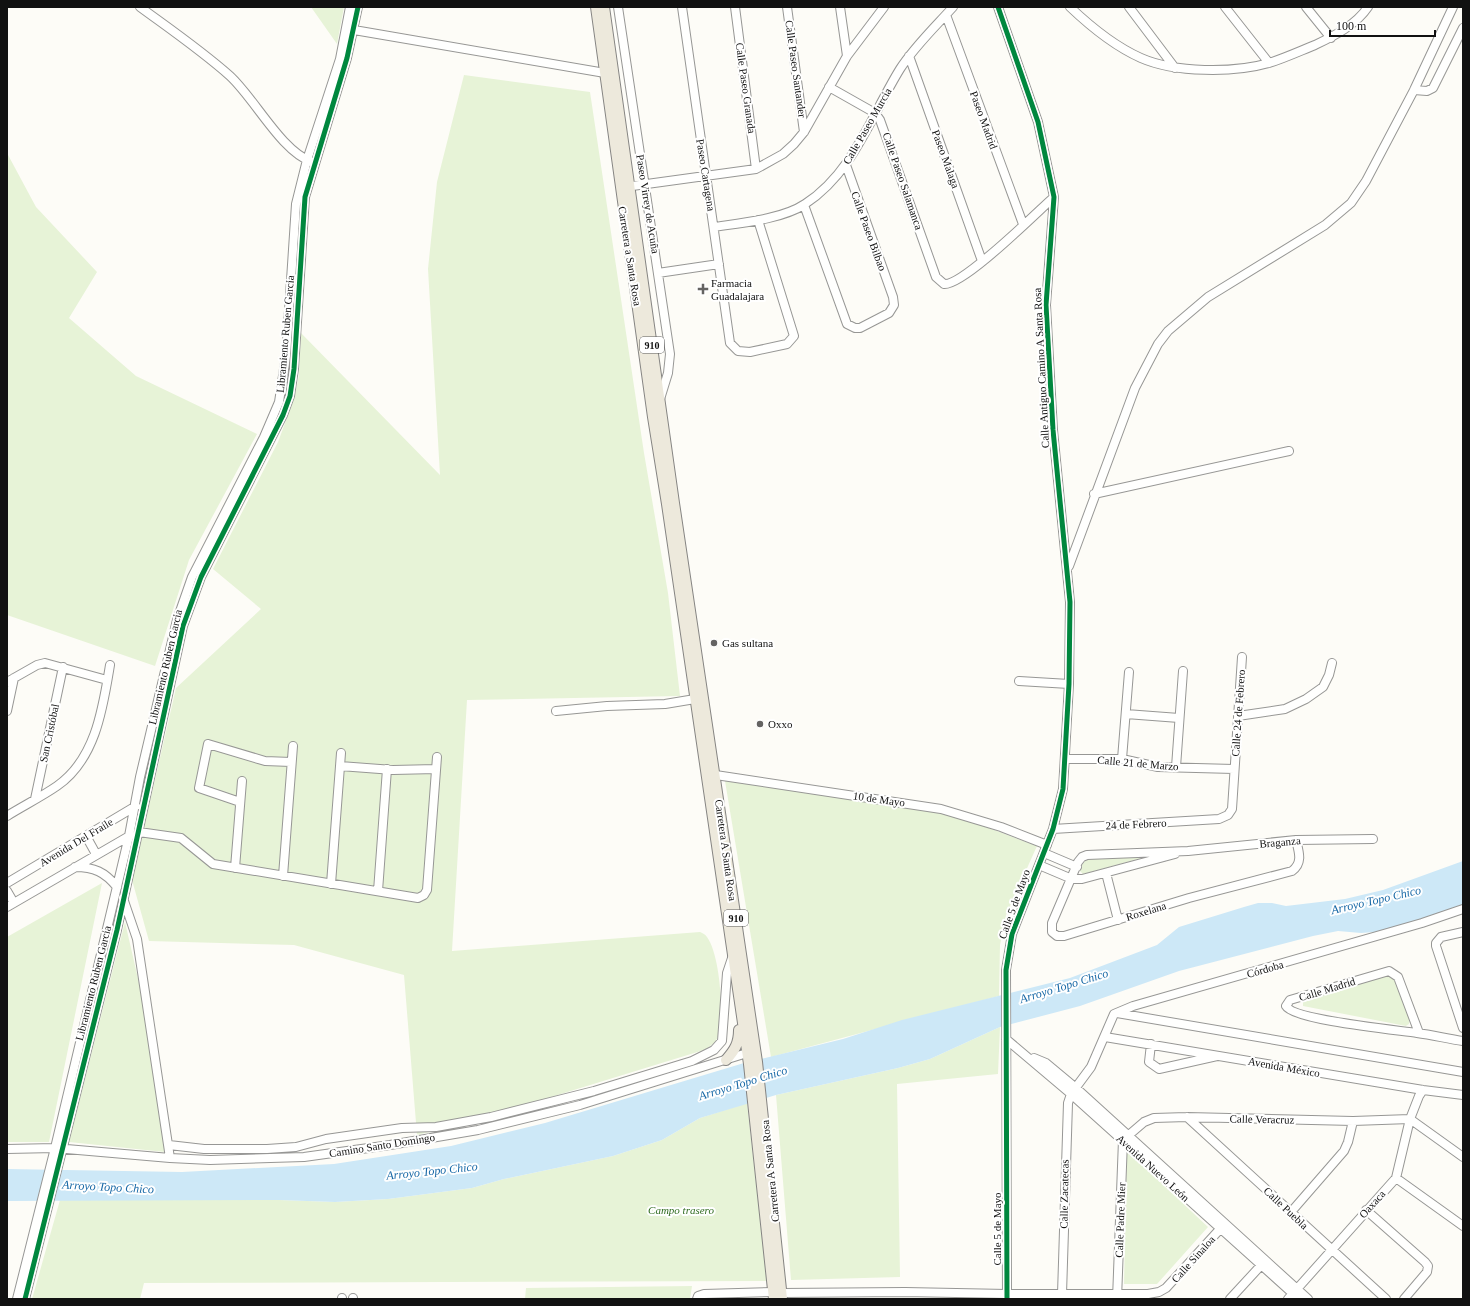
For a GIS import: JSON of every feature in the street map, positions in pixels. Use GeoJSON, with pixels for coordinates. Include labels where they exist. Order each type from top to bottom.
{"type":"FeatureCollection","features":[{"type":"Feature","properties":{"kind":"main road","name":"Carretera a Santa Rosa"},"geometry":{"type":"LineString","coordinates":[[596,7],[605,73],[660,399],[671,504]]}},
{"type":"Feature","properties":{"kind":"main road","name":"Carretera a Santa Rosa"},"geometry":{"type":"LineString","coordinates":[[604,7],[617,102],[625,187],[652,417],[671,504]]}},
{"type":"Feature","properties":{"kind":"main road","name":"Carretera A Santa Rosa"},"geometry":{"type":"LineString","coordinates":[[671,504],[695,699],[711,774],[733,955],[747,1053],[753,1063]]}},
{"type":"Feature","properties":{"kind":"main road","name":"Carretera A Santa Rosa"},"geometry":{"type":"LineString","coordinates":[[671,504],[753,1063],[778,1296]]}},
{"type":"Feature","properties":{"kind":"main road"},"geometry":{"type":"LineString","coordinates":[[726,1060],[736,1048],[739,1041],[736,1009],[739,998]]}},
{"type":"Feature","properties":{"kind":"street"},"geometry":{"type":"LineString","coordinates":[[140,7],[230,77],[287,145],[311,161]]}},
{"type":"Feature","properties":{"kind":"street","name":"Libramiento Ruben Garcia"},"geometry":{"type":"LineString","coordinates":[[56,1148],[123,898],[146,801],[180,637],[192,599],[287,406],[294,369],[305,197],[311,161],[340,59],[350,7]]}},
{"type":"Feature","properties":{"kind":"street","name":"Libramiento Ruben Garcia"},"geometry":{"type":"LineString","coordinates":[[25,1299],[56,1160],[56,1148],[129,836],[170,648],[181,606],[198,566],[264,437],[279,402],[286,356],[296,204],[347,58],[358,7]]}},
{"type":"Feature","properties":{"kind":"street","name":"Paseo Virrey de Acuña"},"geometry":{"type":"LineString","coordinates":[[618,7],[670,354],[668,373],[660,399]]}},
{"type":"Feature","properties":{"kind":"street","name":"Paseo Cartagena"},"geometry":{"type":"LineString","coordinates":[[682,7],[730,343],[734,349],[743,352],[787,344],[794,336],[758,220]]}},
{"type":"Feature","properties":{"kind":"street","name":"Calle Paseo Granada"},"geometry":{"type":"LineString","coordinates":[[735,7],[756,169]]}},
{"type":"Feature","properties":{"kind":"street","name":"Calle Paseo Santander"},"geometry":{"type":"LineString","coordinates":[[787,7],[804,132]]}},
{"type":"Feature","properties":{"kind":"street"},"geometry":{"type":"LineString","coordinates":[[840,7],[847,56]]}},
{"type":"Feature","properties":{"kind":"street"},"geometry":{"type":"LineString","coordinates":[[625,187],[756,169],[783,154],[804,132],[847,56],[884,7]]}},
{"type":"Feature","properties":{"kind":"street","name":"Calle Paseo Murcia"},"geometry":{"type":"LineString","coordinates":[[714,226],[758,220],[804,205],[835,178],[846,166],[901,68],[953,7]]}},
{"type":"Feature","properties":{"kind":"street","name":"Calle Antiguo Camino A Santa Rosa"},"geometry":{"type":"LineString","coordinates":[[998,7],[1038,122],[1054,197],[1046,305],[1053,430],[1068,568]]}},
{"type":"Feature","properties":{"kind":"street"},"geometry":{"type":"LineString","coordinates":[[1070,7],[1100,34],[1141,58],[1175,68],[1230,69],[1269,63],[1331,38],[1352,24],[1367,8]]}},
{"type":"Feature","properties":{"kind":"street"},"geometry":{"type":"LineString","coordinates":[[1129,7],[1175,68]]}},
{"type":"Feature","properties":{"kind":"street"},"geometry":{"type":"LineString","coordinates":[[1224,7],[1269,63]]}},
{"type":"Feature","properties":{"kind":"street"},"geometry":{"type":"LineString","coordinates":[[1306,7],[1331,38]]}},
{"type":"Feature","properties":{"kind":"street"},"geometry":{"type":"LineString","coordinates":[[1068,568],[1094,494],[1135,388],[1158,344],[1173,327],[1208,297],[1325,225],[1351,203],[1366,181],[1414,90],[1453,7]]}},
{"type":"Feature","properties":{"kind":"street","name":"Paseo Madrid"},"geometry":{"type":"LineString","coordinates":[[946,15],[1022,224]]}},
{"type":"Feature","properties":{"kind":"street"},"geometry":{"type":"LineString","coordinates":[[605,18],[620,16]]}},
{"type":"Feature","properties":{"kind":"street"},"geometry":{"type":"LineString","coordinates":[[1414,90],[1427,91],[1433,88],[1463,28]]}},
{"type":"Feature","properties":{"kind":"street"},"geometry":{"type":"LineString","coordinates":[[354,30],[605,73]]}},
{"type":"Feature","properties":{"kind":"street","name":"Paseo Malaga"},"geometry":{"type":"LineString","coordinates":[[910,56],[982,261]]}},
{"type":"Feature","properties":{"kind":"street","name":"Calle Paseo Salamanca"},"geometry":{"type":"LineString","coordinates":[[829,87],[875,113],[885,129],[936,277],[944,284],[953,283],[982,261]]}},
{"type":"Feature","properties":{"kind":"street"},"geometry":{"type":"LineString","coordinates":[[617,102],[633,100]]}},
{"type":"Feature","properties":{"kind":"street","name":"Calle Paseo Bilbao"},"geometry":{"type":"LineString","coordinates":[[804,205],[844,319],[850,327],[860,328],[889,313],[894,305],[893,297],[846,166]]}},
{"type":"Feature","properties":{"kind":"street"},"geometry":{"type":"LineString","coordinates":[[982,261],[1054,197]]}},
{"type":"Feature","properties":{"kind":"street"},"geometry":{"type":"LineString","coordinates":[[658,272],[719,264]]}},
{"type":"Feature","properties":{"kind":"street"},"geometry":{"type":"LineString","coordinates":[[1094,494],[1289,451]]}},
{"type":"Feature","properties":{"kind":"street","name":"Calle 5 de Mayo"},"geometry":{"type":"LineString","coordinates":[[1006,1298],[1006,970],[1012,934],[1053,829],[1063,789],[1069,684],[1070,602],[1068,568]]}},
{"type":"Feature","properties":{"kind":"street","name":"Calle 24 de Febrero"},"geometry":{"type":"LineString","coordinates":[[1219,819],[1228,815],[1232,809],[1242,657]]}},
{"type":"Feature","properties":{"kind":"street"},"geometry":{"type":"LineString","coordinates":[[7,711],[11,680],[44,663],[107,680]]}},
{"type":"Feature","properties":{"kind":"street"},"geometry":{"type":"LineString","coordinates":[[1238,716],[1285,709],[1306,700],[1323,687],[1329,675],[1332,663]]}},
{"type":"Feature","properties":{"kind":"street"},"geometry":{"type":"LineString","coordinates":[[7,816],[58,786],[70,775],[86,753],[99,717],[110,665]]}},
{"type":"Feature","properties":{"kind":"street","name":"San Cristóbal"},"geometry":{"type":"LineString","coordinates":[[35,799],[62,668]]}},
{"type":"Feature","properties":{"kind":"street"},"geometry":{"type":"LineString","coordinates":[[1176,767],[1183,671]]}},
{"type":"Feature","properties":{"kind":"street"},"geometry":{"type":"LineString","coordinates":[[1122,759],[1128,672]]}},
{"type":"Feature","properties":{"kind":"street"},"geometry":{"type":"LineString","coordinates":[[1019,681],[1069,684]]}},
{"type":"Feature","properties":{"kind":"street"},"geometry":{"type":"LineString","coordinates":[[556,711],[621,705],[665,704],[695,699]]}},
{"type":"Feature","properties":{"kind":"street"},"geometry":{"type":"LineString","coordinates":[[1126,714],[1179,718]]}},
{"type":"Feature","properties":{"kind":"street"},"geometry":{"type":"LineString","coordinates":[[240,802],[198,788],[208,744],[265,761],[291,762]]}},
{"type":"Feature","properties":{"kind":"street"},"geometry":{"type":"LineString","coordinates":[[282,876],[293,746]]}},
{"type":"Feature","properties":{"kind":"street"},"geometry":{"type":"LineString","coordinates":[[331,884],[341,753]]}},
{"type":"Feature","properties":{"kind":"street"},"geometry":{"type":"LineString","coordinates":[[139,832],[181,838],[213,864],[418,898],[424,895],[427,890],[437,757]]}},
{"type":"Feature","properties":{"kind":"street","name":"Calle 21 de Marzo"},"geometry":{"type":"LineString","coordinates":[[1065,759],[1122,759],[1158,767],[1234,769]]}},
{"type":"Feature","properties":{"kind":"street"},"geometry":{"type":"LineString","coordinates":[[340,766],[387,769],[436,769]]}},
{"type":"Feature","properties":{"kind":"street"},"geometry":{"type":"LineString","coordinates":[[378,892],[387,769]]}},
{"type":"Feature","properties":{"kind":"street","name":"10 de Mayo"},"geometry":{"type":"LineString","coordinates":[[711,774],[941,809],[1001,827],[1047,845]]}},
{"type":"Feature","properties":{"kind":"street"},"geometry":{"type":"LineString","coordinates":[[235,868],[242,780]]}},
{"type":"Feature","properties":{"kind":"street","name":"Avenida Del Fraile"},"geometry":{"type":"LineString","coordinates":[[7,883],[146,801]]}},
{"type":"Feature","properties":{"kind":"street","name":"24 de Febrero"},"geometry":{"type":"LineString","coordinates":[[1053,829],[1219,819]]}},
{"type":"Feature","properties":{"kind":"street","name":"Avenida Del Fraile"},"geometry":{"type":"LineString","coordinates":[[10,905],[96,854],[139,832]]}},
{"type":"Feature","properties":{"kind":"street"},"geometry":{"type":"LineString","coordinates":[[86,836],[96,854]]}},
{"type":"Feature","properties":{"kind":"street","name":"Braganza"},"geometry":{"type":"LineString","coordinates":[[1085,855],[1188,851],[1296,840],[1373,838]]}},
{"type":"Feature","properties":{"kind":"street","name":"Roxelana"},"geometry":{"type":"LineString","coordinates":[[1085,855],[1080,859],[1076,867],[1052,923],[1052,932],[1054,935],[1064,936],[1189,898],[1292,871],[1299,864],[1300,856],[1296,840]]}},
{"type":"Feature","properties":{"kind":"street","name":"Braganza"},"geometry":{"type":"LineString","coordinates":[[1072,879],[1082,879],[1188,851]]}},
{"type":"Feature","properties":{"kind":"street"},"geometry":{"type":"LineString","coordinates":[[1044,854],[1076,867]]}},
{"type":"Feature","properties":{"kind":"street"},"geometry":{"type":"LineString","coordinates":[[1039,865],[1072,879]]}},
{"type":"Feature","properties":{"kind":"street"},"geometry":{"type":"LineString","coordinates":[[74,867],[94,868],[107,875],[117,887]]}},
{"type":"Feature","properties":{"kind":"street"},"geometry":{"type":"LineString","coordinates":[[1106,873],[1118,920]]}},
{"type":"Feature","properties":{"kind":"street"},"geometry":{"type":"LineString","coordinates":[[7,891],[10,905]]}},
{"type":"Feature","properties":{"kind":"street"},"geometry":{"type":"LineString","coordinates":[[123,898],[137,939],[170,1158]]}},
{"type":"Feature","properties":{"kind":"street","name":"Córdoba"},"geometry":{"type":"LineString","coordinates":[[1105,1037],[1111,1019],[1117,1012],[1133,1006],[1422,924],[1463,909]]}},
{"type":"Feature","properties":{"kind":"street"},"geometry":{"type":"LineString","coordinates":[[1459,932],[1441,937],[1436,943],[1436,946],[1463,1028]]}},
{"type":"Feature","properties":{"kind":"street"},"geometry":{"type":"LineString","coordinates":[[168,1145],[204,1149],[268,1149],[296,1147],[339,1137],[402,1128],[436,1127],[491,1117],[594,1091],[692,1061],[709,1054],[719,1046],[722,1041],[727,973],[733,955]]}},
{"type":"Feature","properties":{"kind":"street","name":"Calle Madrid"},"geometry":{"type":"LineString","coordinates":[[1419,1033],[1398,977],[1389,971],[1290,1000],[1286,1004],[1286,1007],[1291,1010],[1328,1021],[1419,1033],[1463,1041]]}},
{"type":"Feature","properties":{"kind":"street"},"geometry":{"type":"LineString","coordinates":[[1117,1012],[1463,1072]]}},
{"type":"Feature","properties":{"kind":"street"},"geometry":{"type":"LineString","coordinates":[[1073,1091],[1091,1067],[1105,1037]]}},
{"type":"Feature","properties":{"kind":"street","name":"Avenida México"},"geometry":{"type":"LineString","coordinates":[[1105,1037],[1423,1090],[1463,1095]]}},
{"type":"Feature","properties":{"kind":"street","name":"Avenida Nuevo León"},"geometry":{"type":"LineString","coordinates":[[1006,1039],[1073,1091],[1279,1277],[1294,1295],[1308,1299]]}},
{"type":"Feature","properties":{"kind":"street"},"geometry":{"type":"LineString","coordinates":[[1151,1044],[1149,1062],[1159,1069],[1185,1065],[1220,1056]]}},
{"type":"Feature","properties":{"kind":"street","name":"Camino Santo Domingo"},"geometry":{"type":"LineString","coordinates":[[7,1149],[56,1148],[210,1160],[304,1157],[478,1130],[580,1105],[747,1053]]}},
{"type":"Feature","properties":{"kind":"street","name":"Oaxaca"},"geometry":{"type":"LineString","coordinates":[[1294,1295],[1331,1249],[1396,1178],[1410,1119],[1423,1090]]}},
{"type":"Feature","properties":{"kind":"street","name":"Calle Zacatecas"},"geometry":{"type":"LineString","coordinates":[[1062,1294],[1066,1113],[1073,1091]]}},
{"type":"Feature","properties":{"kind":"street","name":"Calle Veracruz"},"geometry":{"type":"LineString","coordinates":[[1125,1138],[1144,1122],[1154,1118],[1187,1117],[1353,1121],[1410,1119]]}},
{"type":"Feature","properties":{"kind":"street","name":"Calle Puebla"},"geometry":{"type":"LineString","coordinates":[[1187,1117],[1386,1299]]}},
{"type":"Feature","properties":{"kind":"street"},"geometry":{"type":"LineString","coordinates":[[1410,1119],[1463,1157]]}},
{"type":"Feature","properties":{"kind":"street"},"geometry":{"type":"LineString","coordinates":[[1291,1212],[1344,1151],[1348,1142],[1353,1121]]}},
{"type":"Feature","properties":{"kind":"street"},"geometry":{"type":"LineString","coordinates":[[338,1152],[339,1137]]}},
{"type":"Feature","properties":{"kind":"street","name":"Calle Padre Mier"},"geometry":{"type":"LineString","coordinates":[[1117,1297],[1125,1138]]}},
{"type":"Feature","properties":{"kind":"street"},"geometry":{"type":"LineString","coordinates":[[1396,1178],[1463,1226]]}},
{"type":"Feature","properties":{"kind":"street","name":"Libramiento Ruben Garcia"},"geometry":{"type":"LineString","coordinates":[[17,1299],[45,1204]]}},
{"type":"Feature","properties":{"kind":"street"},"geometry":{"type":"LineString","coordinates":[[1366,1210],[1428,1266],[1427,1272],[1404,1299]]}},
{"type":"Feature","properties":{"kind":"street","name":"Calle Sinaloa"},"geometry":{"type":"LineString","coordinates":[[697,1299],[698,1296],[704,1294],[778,1296],[993,1294],[1006,1298],[1062,1294],[1117,1297],[1148,1294],[1164,1290],[1221,1226]]}},
{"type":"Feature","properties":{"kind":"street"},"geometry":{"type":"LineString","coordinates":[[1230,1299],[1263,1263]]}},
{"type":"Feature","properties":{"kind":"green space"},"geometry":{"type":"Polygon","coordinates":[[[311,7],[344,7],[337,44],[311,7]]]}},
{"type":"Feature","properties":{"kind":"green space"},"geometry":{"type":"Polygon","coordinates":[[[464,75],[590,92],[644,453],[668,593],[680,696],[467,700],[452,951],[700,932],[707,937],[715,957],[720,984],[721,1013],[718,1037],[713,1044],[704,1050],[470,1122],[417,1135],[404,975],[294,945],[149,941],[132,880],[176,688],[261,609],[213,569],[278,442],[294,399],[299,375],[301,333],[440,475],[428,269],[437,182],[464,75]]]}},
{"type":"Feature","properties":{"kind":"green space"},"geometry":{"type":"Polygon","coordinates":[[[7,153],[36,207],[97,272],[69,318],[136,376],[257,434],[189,560],[155,666],[7,615],[7,153]]]}},
{"type":"Feature","properties":{"kind":"green space"},"geometry":{"type":"Polygon","coordinates":[[[725,781],[946,812],[1037,846],[1006,915],[1000,945],[999,996],[771,1057],[725,781]]]}},
{"type":"Feature","properties":{"kind":"green space"},"geometry":{"type":"Polygon","coordinates":[[[1149,856],[1083,874],[1080,871],[1084,860],[1091,858],[1149,856]]]}},
{"type":"Feature","properties":{"kind":"green space"},"geometry":{"type":"Polygon","coordinates":[[[102,883],[49,1142],[7,1142],[7,937],[102,883]]]}},
{"type":"Feature","properties":{"kind":"green space"},"geometry":{"type":"Polygon","coordinates":[[[125,922],[145,1009],[165,1152],[69,1142],[125,922]]]}},
{"type":"Feature","properties":{"kind":"green space"},"geometry":{"type":"Polygon","coordinates":[[[1388,974],[1394,976],[1410,1018],[1409,1024],[1406,1026],[1303,1006],[1303,1002],[1388,974]]]}},
{"type":"Feature","properties":{"kind":"green space"},"geometry":{"type":"Polygon","coordinates":[[[1000,1027],[998,1074],[897,1084],[900,1277],[791,1280],[776,1095],[898,1068],[930,1059],[1000,1027]]]}},
{"type":"Feature","properties":{"kind":"green space","name":"Campo trasero"},"geometry":{"type":"Polygon","coordinates":[[[747,1103],[767,1281],[144,1283],[140,1299],[32,1299],[60,1200],[279,1200],[335,1202],[388,1199],[472,1188],[504,1179],[613,1156],[662,1140],[700,1118],[747,1103]]]}},
{"type":"Feature","properties":{"kind":"green space"},"geometry":{"type":"Polygon","coordinates":[[[1127,1151],[1208,1227],[1157,1284],[1124,1284],[1127,1151]]]}},
{"type":"Feature","properties":{"kind":"green space"},"geometry":{"type":"Polygon","coordinates":[[[692,1286],[690,1299],[525,1299],[526,1288],[692,1286]]]}},
{"type":"Feature","properties":{"kind":"water","name":"Arroyo Topo Chico"},"geometry":{"type":"Polygon","coordinates":[[[1463,861],[1463,909],[1387,931],[1361,933],[1338,931],[1313,936],[1179,971],[1080,1006],[1000,1027],[930,1059],[898,1068],[776,1095],[700,1118],[662,1140],[613,1156],[504,1179],[472,1188],[388,1199],[335,1202],[279,1200],[7,1201],[7,1169],[182,1172],[334,1164],[451,1146],[545,1123],[744,1063],[843,1039],[902,1020],[1070,978],[1157,945],[1179,927],[1258,903],[1272,903],[1286,906],[1345,899],[1383,890],[1463,861]]]}},
{"type":"Feature","properties":{"kind":"cycle path"},"geometry":{"type":"LineString","coordinates":[[25,1299],[117,930],[183,626],[201,577],[283,415],[290,396],[294,369],[305,197],[347,58],[358,7]]}},
{"type":"Feature","properties":{"kind":"cycle path"},"geometry":{"type":"LineString","coordinates":[[998,7],[1038,122],[1054,197],[1046,305],[1053,430],[1070,602],[1069,684],[1063,789],[1053,829],[1012,934],[1006,970],[1007,1299]]}},
{"type":"Feature","properties":{"kind":"place","name":"Farmacia Guadalajara"},"geometry":{"type":"Point","coordinates":[703,289]}},
{"type":"Feature","properties":{"kind":"place","name":"Gas sultana"},"geometry":{"type":"Point","coordinates":[714,643]}},
{"type":"Feature","properties":{"kind":"place","name":"Oxxo"},"geometry":{"type":"Point","coordinates":[760,724]}}]}
